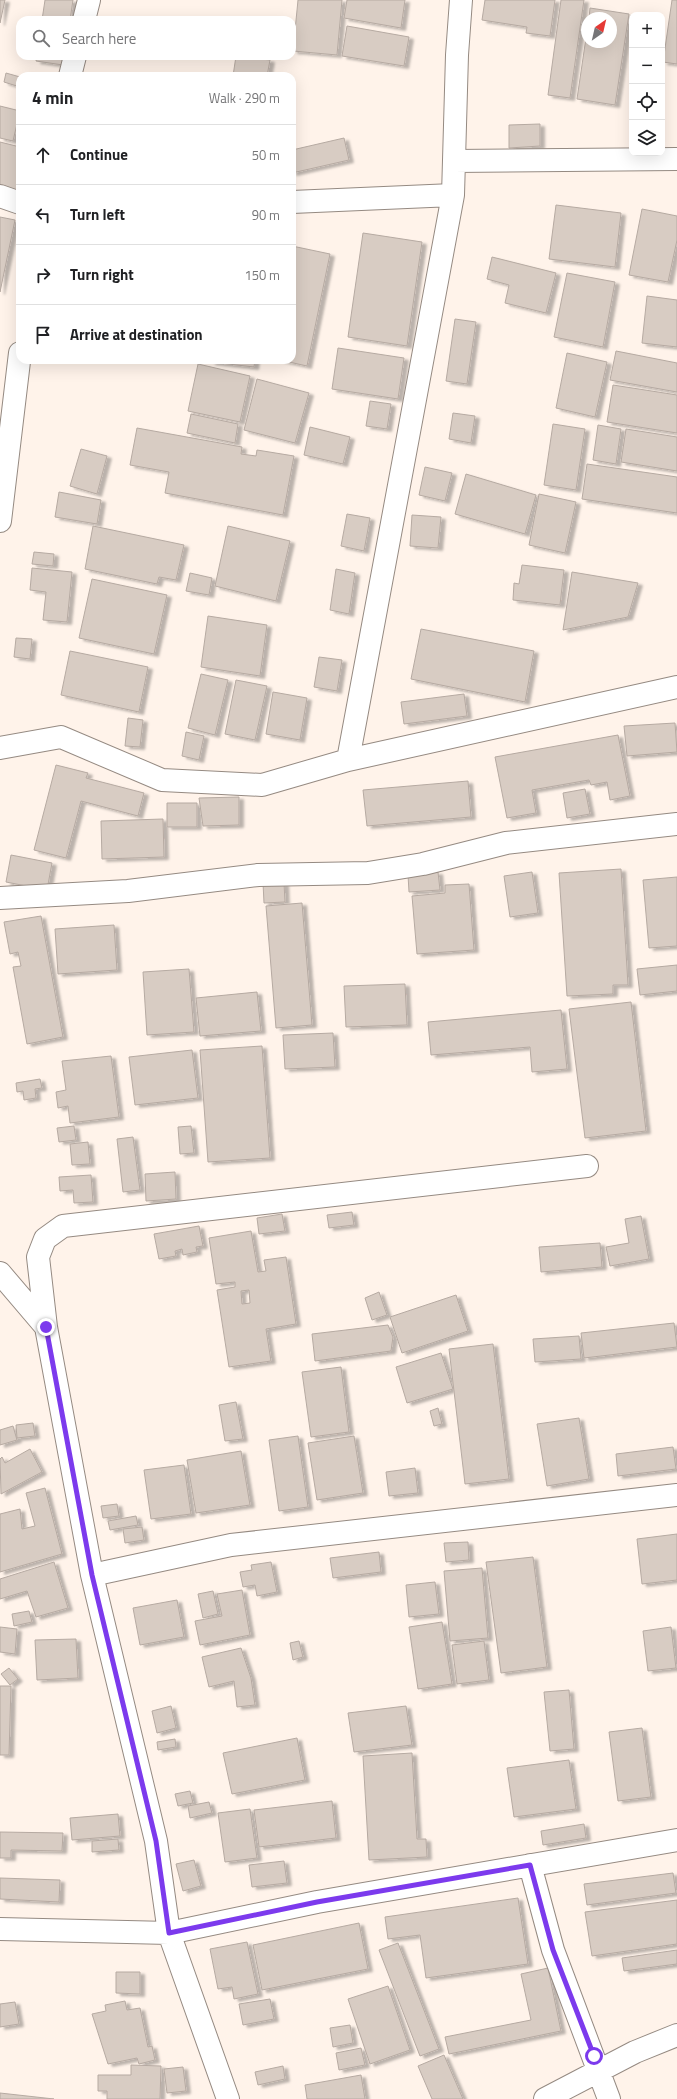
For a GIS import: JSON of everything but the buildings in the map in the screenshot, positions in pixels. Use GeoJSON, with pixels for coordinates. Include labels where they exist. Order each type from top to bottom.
{"type":"FeatureCollection","features":[{"type":"Feature","properties":{"kind":"street"},"geometry":{"type":"LineString","coordinates":[[85,16],[89,0]]}},
{"type":"Feature","properties":{"kind":"street"},"geometry":{"type":"LineString","coordinates":[[348,760],[453,195],[457,55],[461,0]]}},
{"type":"Feature","properties":{"kind":"street"},"geometry":{"type":"LineString","coordinates":[[71,72],[74,60]]}},
{"type":"Feature","properties":{"kind":"street"},"geometry":{"type":"LineString","coordinates":[[454,161],[677,159]]}},
{"type":"Feature","properties":{"kind":"street"},"geometry":{"type":"LineString","coordinates":[[296,202],[453,195]]}},
{"type":"Feature","properties":{"kind":"street"},"geometry":{"type":"LineString","coordinates":[[0,196],[16,202]]}},
{"type":"Feature","properties":{"kind":"street"},"geometry":{"type":"LineString","coordinates":[[0,520],[4,463],[18,364]]}},
{"type":"Feature","properties":{"kind":"street"},"geometry":{"type":"LineString","coordinates":[[0,748],[60,737],[162,780],[262,785],[348,760],[677,687]]}},
{"type":"Feature","properties":{"kind":"street"},"geometry":{"type":"LineString","coordinates":[[0,898],[128,891],[258,875],[368,873],[423,864],[506,843],[677,824]]}},
{"type":"Feature","properties":{"kind":"street"},"geometry":{"type":"LineString","coordinates":[[228,2099],[169,1933],[156,1841],[92,1575],[46,1327],[38,1257],[45,1239],[63,1226],[587,1166]]}},
{"type":"Feature","properties":{"kind":"street"},"geometry":{"type":"LineString","coordinates":[[0,1273],[46,1327]]}},
{"type":"Feature","properties":{"kind":"street"},"geometry":{"type":"LineString","coordinates":[[92,1575],[231,1545],[677,1495]]}},
{"type":"Feature","properties":{"kind":"street"},"geometry":{"type":"LineString","coordinates":[[0,1929],[169,1933],[317,1902],[677,1840]]}},
{"type":"Feature","properties":{"kind":"street"},"geometry":{"type":"LineString","coordinates":[[530,1865],[553,1950],[609,2099]]}},
{"type":"Feature","properties":{"kind":"street"},"geometry":{"type":"LineString","coordinates":[[544,2099],[599,2072],[635,2052],[677,2035]]}},
{"type":"Feature","properties":{"kind":"route"},"geometry":{"type":"LineString","coordinates":[[46,1327],[92,1575],[156,1841],[169,1933],[317,1902],[530,1865],[553,1950],[594,2056]]}}]}
